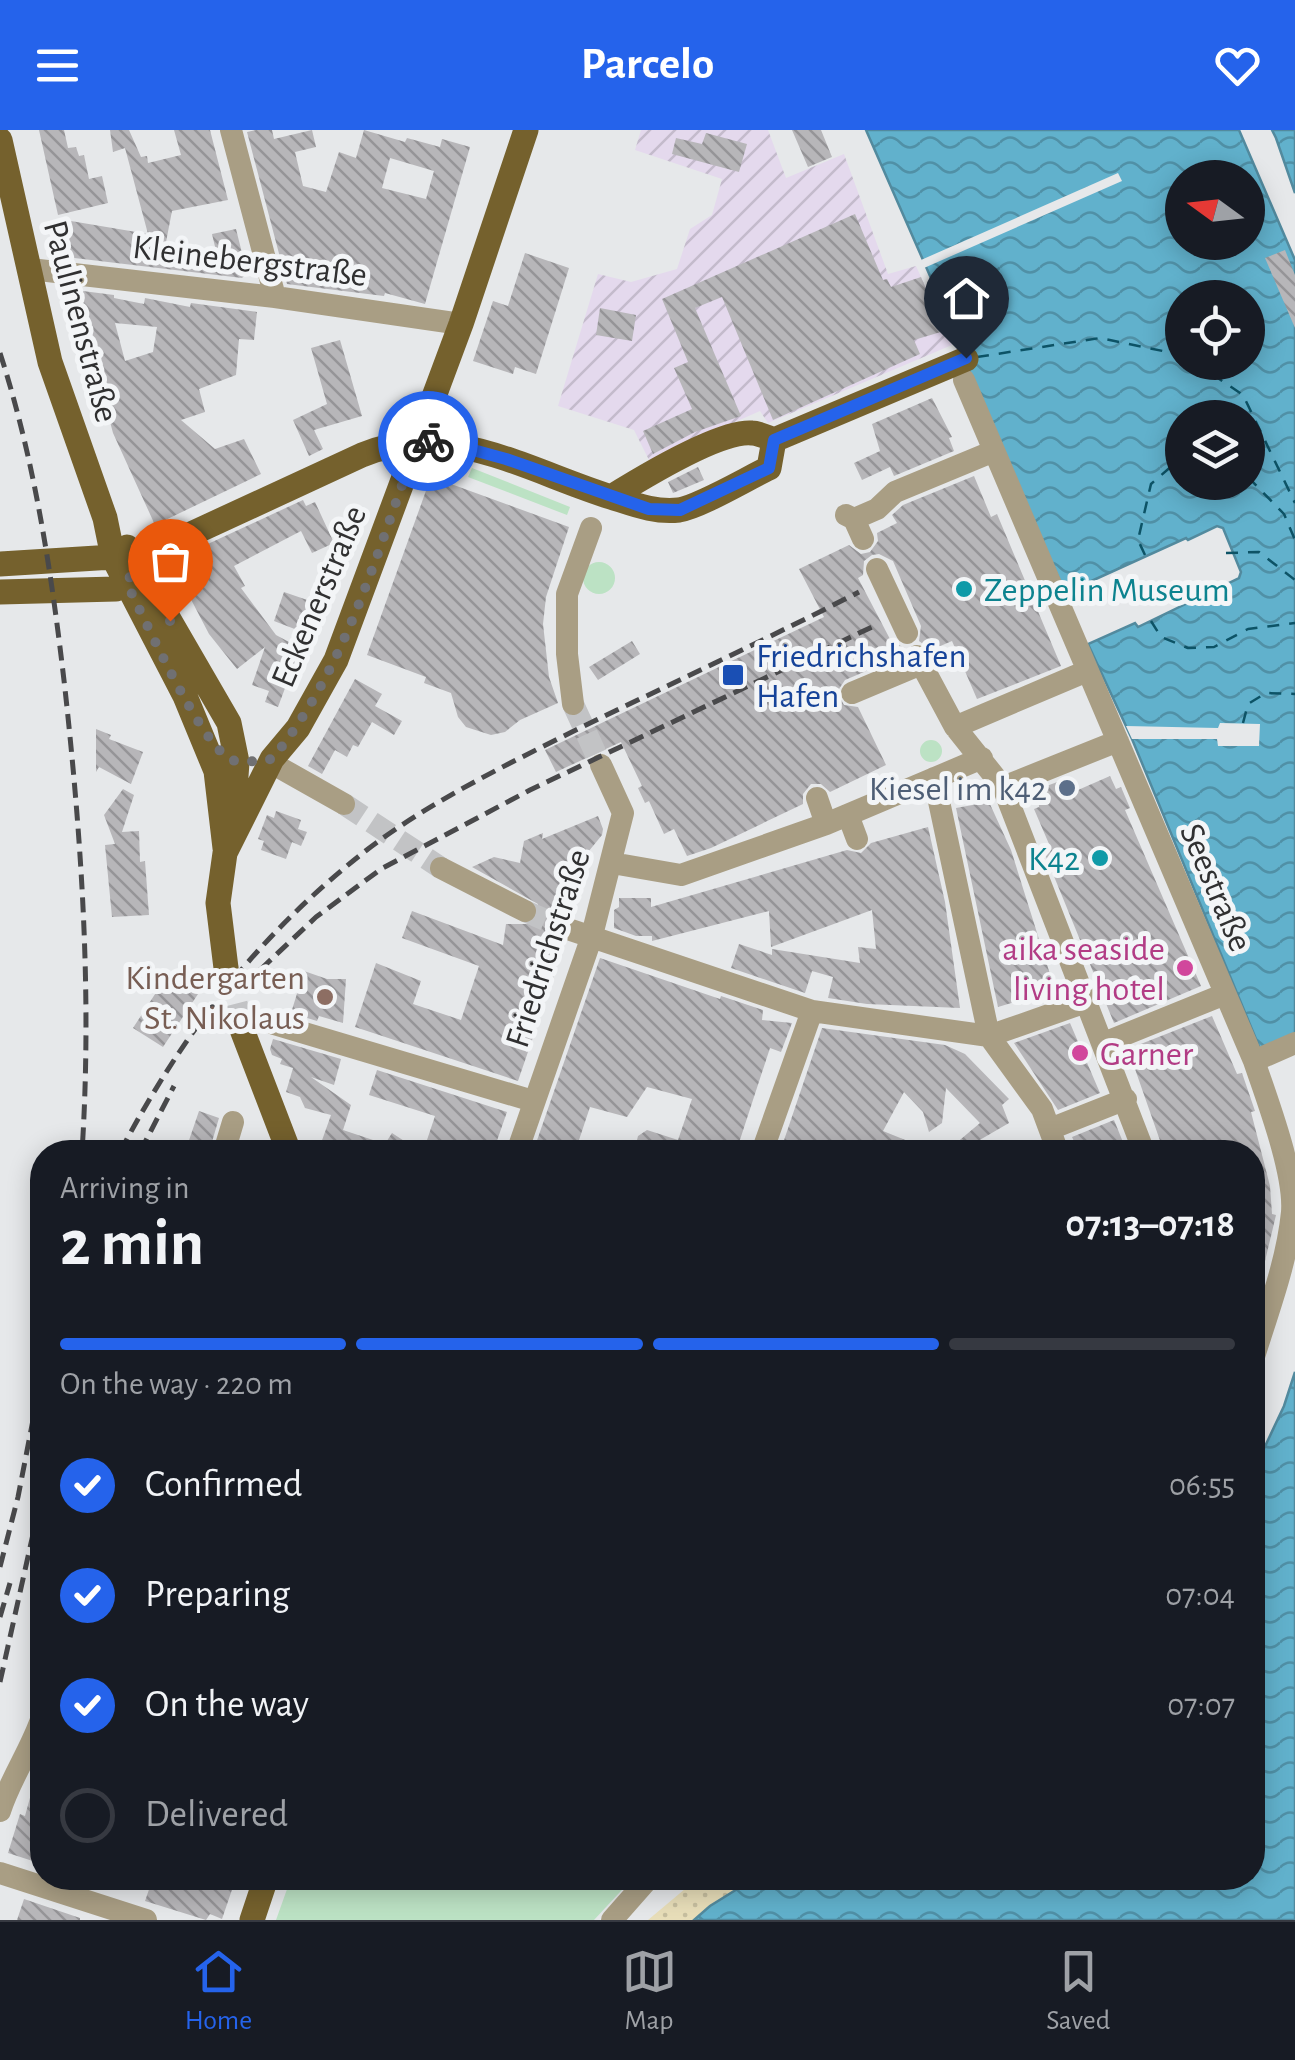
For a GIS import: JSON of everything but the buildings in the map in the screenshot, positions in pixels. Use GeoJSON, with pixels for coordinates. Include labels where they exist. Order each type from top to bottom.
{"type":"FeatureCollection","features":[{"type":"Feature","properties":{"kind":"main road","name":"Eckenerstraße"},"geometry":{"type":"LineString","coordinates":[[226,968],[218,902],[225,852],[336,660],[461,324],[526,130]]}},
{"type":"Feature","properties":{"kind":"main road","name":"Paulinenstraße"},"geometry":{"type":"LineString","coordinates":[[0,140],[50,362],[105,518],[125,558],[229,724],[238,762],[235,808],[225,852]]}},
{"type":"Feature","properties":{"kind":"main road"},"geometry":{"type":"LineString","coordinates":[[611,497],[644,476],[728,436],[752,432],[774,440],[965,369]]}},
{"type":"Feature","properties":{"kind":"main road"},"geometry":{"type":"LineString","coordinates":[[0,564],[125,558],[381,447],[418,441],[444,442],[506,459],[649,509],[680,510],[769,468],[774,440]]}},
{"type":"Feature","properties":{"kind":"main road"},"geometry":{"type":"LineString","coordinates":[[125,558],[127,584],[198,725],[216,771],[225,852]]}},
{"type":"Feature","properties":{"kind":"main road"},"geometry":{"type":"LineString","coordinates":[[0,592],[101,590],[127,584]]}},
{"type":"Feature","properties":{"kind":"main road"},"geometry":{"type":"LineString","coordinates":[[198,725],[229,759],[277,764]]}},
{"type":"Feature","properties":{"kind":"main road"},"geometry":{"type":"LineString","coordinates":[[241,1027],[284,1140]]}},
{"type":"Feature","properties":{"kind":"main road"},"geometry":{"type":"LineString","coordinates":[[252,1920],[262,1890]]}},
{"type":"Feature","properties":{"kind":"street"},"geometry":{"type":"LineString","coordinates":[[231,130],[274,297]]}},
{"type":"Feature","properties":{"kind":"street","name":"Kleinebergstraße"},"geometry":{"type":"LineString","coordinates":[[30,269],[274,297],[461,324]]}},
{"type":"Feature","properties":{"kind":"street","name":"Seestraße"},"geometry":{"type":"LineString","coordinates":[[965,369],[994,451],[1254,1061],[1271,1110],[1292,1209],[1265,1319]]}},
{"type":"Feature","properties":{"kind":"street"},"geometry":{"type":"LineString","coordinates":[[854,524],[895,492],[994,451]]}},
{"type":"Feature","properties":{"kind":"street"},"geometry":{"type":"LineString","coordinates":[[573,704],[567,654],[567,594],[591,528]]}},
{"type":"Feature","properties":{"kind":"street"},"geometry":{"type":"LineString","coordinates":[[877,569],[886,601],[907,633]]}},
{"type":"Feature","properties":{"kind":"street"},"geometry":{"type":"LineString","coordinates":[[852,693],[920,660],[955,727],[1003,787],[1140,1140]]}},
{"type":"Feature","properties":{"kind":"street"},"geometry":{"type":"LineString","coordinates":[[955,727],[1087,671]]}},
{"type":"Feature","properties":{"kind":"street"},"geometry":{"type":"LineString","coordinates":[[1003,787],[1118,741]]}},
{"type":"Feature","properties":{"kind":"street"},"geometry":{"type":"LineString","coordinates":[[612,863],[682,875],[837,819],[982,758]]}},
{"type":"Feature","properties":{"kind":"street"},"geometry":{"type":"LineString","coordinates":[[277,764],[344,804]]}},
{"type":"Feature","properties":{"kind":"street","name":"Friedrichstraße"},"geometry":{"type":"LineString","coordinates":[[521,1140],[591,939],[623,813],[630,801],[600,766]]}},
{"type":"Feature","properties":{"kind":"street"},"geometry":{"type":"LineString","coordinates":[[934,778],[990,1036],[1042,1109],[1054,1140]]}},
{"type":"Feature","properties":{"kind":"street"},"geometry":{"type":"LineString","coordinates":[[817,798],[857,839]]}},
{"type":"Feature","properties":{"kind":"street"},"geometry":{"type":"LineString","coordinates":[[441,868],[525,911]]}},
{"type":"Feature","properties":{"kind":"street"},"geometry":{"type":"LineString","coordinates":[[559,926],[812,1011],[990,1036],[1086,1002]]}},
{"type":"Feature","properties":{"kind":"street"},"geometry":{"type":"LineString","coordinates":[[1104,1043],[1225,994]]}},
{"type":"Feature","properties":{"kind":"street"},"geometry":{"type":"LineString","coordinates":[[766,1140],[812,1011]]}},
{"type":"Feature","properties":{"kind":"street"},"geometry":{"type":"LineString","coordinates":[[274,1024],[534,1101]]}},
{"type":"Feature","properties":{"kind":"street"},"geometry":{"type":"LineString","coordinates":[[1254,1061],[1295,1044]]}},
{"type":"Feature","properties":{"kind":"street"},"geometry":{"type":"LineString","coordinates":[[1050,1129],[1126,1099]]}},
{"type":"Feature","properties":{"kind":"street"},"geometry":{"type":"LineString","coordinates":[[228,1140],[233,1122]]}},
{"type":"Feature","properties":{"kind":"street"},"geometry":{"type":"LineString","coordinates":[[0,1811],[10,1780],[30,1749]]}},
{"type":"Feature","properties":{"kind":"street"},"geometry":{"type":"LineString","coordinates":[[0,1873],[30,1883]]}},
{"type":"Feature","properties":{"kind":"street"},"geometry":{"type":"LineString","coordinates":[[53,1890],[146,1920]]}},
{"type":"Feature","properties":{"kind":"street"},"geometry":{"type":"LineString","coordinates":[[612,1920],[638,1890]]}},
{"type":"Feature","properties":{"kind":"shaded area"},"geometry":{"type":"Polygon","coordinates":[[[641,130],[768,130],[786,178],[844,154],[888,274],[916,266],[952,345],[768,423],[760,411],[649,460],[634,430],[558,406],[598,274],[631,282],[677,269],[690,229],[712,215],[722,179],[635,150],[641,130]]]}},
{"type":"Feature","properties":{"kind":"green space"},"geometry":{"type":"Polygon","coordinates":[[[472,468],[570,507],[567,515],[468,477],[472,468]]]}},
{"type":"Feature","properties":{"kind":"green space"},"geometry":{"type":"Polygon","coordinates":[[[599,562],[610,567],[615,578],[610,589],[599,594],[588,589],[583,578],[588,567],[599,562]]]}},
{"type":"Feature","properties":{"kind":"green space"},"geometry":{"type":"Polygon","coordinates":[[[927,740],[935,740],[942,751],[935,762],[927,762],[920,755],[920,747],[927,740]]]}},
{"type":"Feature","properties":{"kind":"green space"},"geometry":{"type":"Polygon","coordinates":[[[287,1890],[622,1890],[594,1920],[276,1920],[287,1890]]]}},
{"type":"Feature","properties":{"kind":"sand"},"geometry":{"type":"Polygon","coordinates":[[[684,1890],[736,1890],[694,1920],[648,1920],[684,1890]]]}},
{"type":"Feature","properties":{"kind":"water"},"geometry":{"type":"Polygon","coordinates":[[[866,130],[1239,130],[1252,160],[1165,160],[1165,260],[1265,260],[1265,190],[1295,260],[1295,1041],[1263,1056],[1132,739],[1088,644],[1135,623],[1138,627],[1239,578],[1241,572],[1223,528],[1217,526],[1186,538],[1065,593],[972,382],[966,358],[866,130]]]}},
{"type":"Feature","properties":{"kind":"water"},"geometry":{"type":"Polygon","coordinates":[[[1272,130],[1295,130],[1295,193],[1276,138],[1272,130]]]}},
{"type":"Feature","properties":{"kind":"water"},"geometry":{"type":"Polygon","coordinates":[[[1295,1372],[1295,1920],[694,1920],[736,1890],[1265,1890],[1265,1446],[1295,1372]]]}},
{"type":"Feature","properties":{"kind":"pier"},"geometry":{"type":"Polygon","coordinates":[[[1118,173],[1122,181],[924,268],[921,260],[1118,173]]]}},
{"type":"Feature","properties":{"kind":"pier"},"geometry":{"type":"Polygon","coordinates":[[[1220,723],[1260,724],[1259,746],[1218,746],[1217,739],[1132,739],[1126,726],[1218,728],[1220,723]]]}},
{"type":"Feature","properties":{"kind":"ferry route"},"geometry":{"type":"LineString","coordinates":[[977,357],[1100,338],[1165,351]]}},
{"type":"Feature","properties":{"kind":"ferry route"},"geometry":{"type":"LineString","coordinates":[[1221,380],[1243,395],[1295,503]]}},
{"type":"Feature","properties":{"kind":"ferry route"},"geometry":{"type":"LineString","coordinates":[[1145,555],[1138,540],[1151,484],[1165,472]]}},
{"type":"Feature","properties":{"kind":"ferry route"},"geometry":{"type":"LineString","coordinates":[[1265,494],[1284,514],[1295,540]]}},
{"type":"Feature","properties":{"kind":"ferry route"},"geometry":{"type":"LineString","coordinates":[[1226,553],[1259,552],[1295,580]]}},
{"type":"Feature","properties":{"kind":"ferry route"},"geometry":{"type":"LineString","coordinates":[[1151,621],[1161,637],[1188,648],[1214,647],[1248,629],[1295,623]]}},
{"type":"Feature","properties":{"kind":"ferry route"},"geometry":{"type":"LineString","coordinates":[[1243,723],[1248,704],[1266,693],[1295,694]]}},
{"type":"Feature","properties":{"kind":"tunnel"},"geometry":{"type":"LineString","coordinates":[[573,704],[601,765]]}},
{"type":"Feature","properties":{"kind":"tunnel"},"geometry":{"type":"LineString","coordinates":[[344,804],[441,868]]}},
{"type":"Feature","properties":{"kind":"tunnel"},"geometry":{"type":"LineString","coordinates":[[525,911],[559,926]]}},
{"type":"Feature","properties":{"kind":"tunnel"},"geometry":{"type":"LineString","coordinates":[[226,968],[241,1027]]}},
{"type":"Feature","properties":{"kind":"railway"},"geometry":{"type":"LineString","coordinates":[[0,353],[41,519],[65,689],[85,978],[83,1140]]}},
{"type":"Feature","properties":{"kind":"railway"},"geometry":{"type":"LineString","coordinates":[[127,1140],[170,1066],[227,987],[292,915],[368,849],[419,814],[502,767],[859,592]]}},
{"type":"Feature","properties":{"kind":"railway"},"geometry":{"type":"LineString","coordinates":[[260,970],[316,917],[381,869],[530,790],[874,626]]}},
{"type":"Feature","properties":{"kind":"railway"},"geometry":{"type":"LineString","coordinates":[[146,1140],[174,1086]]}},
{"type":"Feature","properties":{"kind":"railway"},"geometry":{"type":"LineString","coordinates":[[0,1567],[30,1436]]}},
{"type":"Feature","properties":{"kind":"railway"},"geometry":{"type":"LineString","coordinates":[[0,1682],[30,1548]]}},
{"type":"Feature","properties":{"kind":"railway"},"geometry":{"type":"LineString","coordinates":[[0,1617],[10,1583]]}},
{"type":"Feature","properties":{"kind":"way so far"},"geometry":{"type":"LineString","coordinates":[[170,621],[137,559],[127,584],[198,725],[229,759],[272,759],[298,728],[336,660],[418,441],[428,441]]}},
{"type":"Feature","properties":{"kind":"place","name":"Zeppelin Museum"},"geometry":{"type":"Point","coordinates":[964,589]}},
{"type":"Feature","properties":{"kind":"place","name":"Friedrichshafen Hafen"},"geometry":{"type":"Point","coordinates":[733,675]}},
{"type":"Feature","properties":{"kind":"place","name":"Kiesel im k42"},"geometry":{"type":"Point","coordinates":[1067,788]}},
{"type":"Feature","properties":{"kind":"place","name":"K42"},"geometry":{"type":"Point","coordinates":[1100,858]}},
{"type":"Feature","properties":{"kind":"place","name":"aika seaside living hotel"},"geometry":{"type":"Point","coordinates":[1185,968]}},
{"type":"Feature","properties":{"kind":"place","name":"Kindergarten St. Nikolaus"},"geometry":{"type":"Point","coordinates":[325,997]}},
{"type":"Feature","properties":{"kind":"place","name":"Garner"},"geometry":{"type":"Point","coordinates":[1080,1053]}},
{"type":"Feature","properties":{"kind":"route"},"geometry":{"type":"LineString","coordinates":[[428,441],[506,459],[649,509],[680,510],[769,468],[774,440],[966,358]]}}]}
